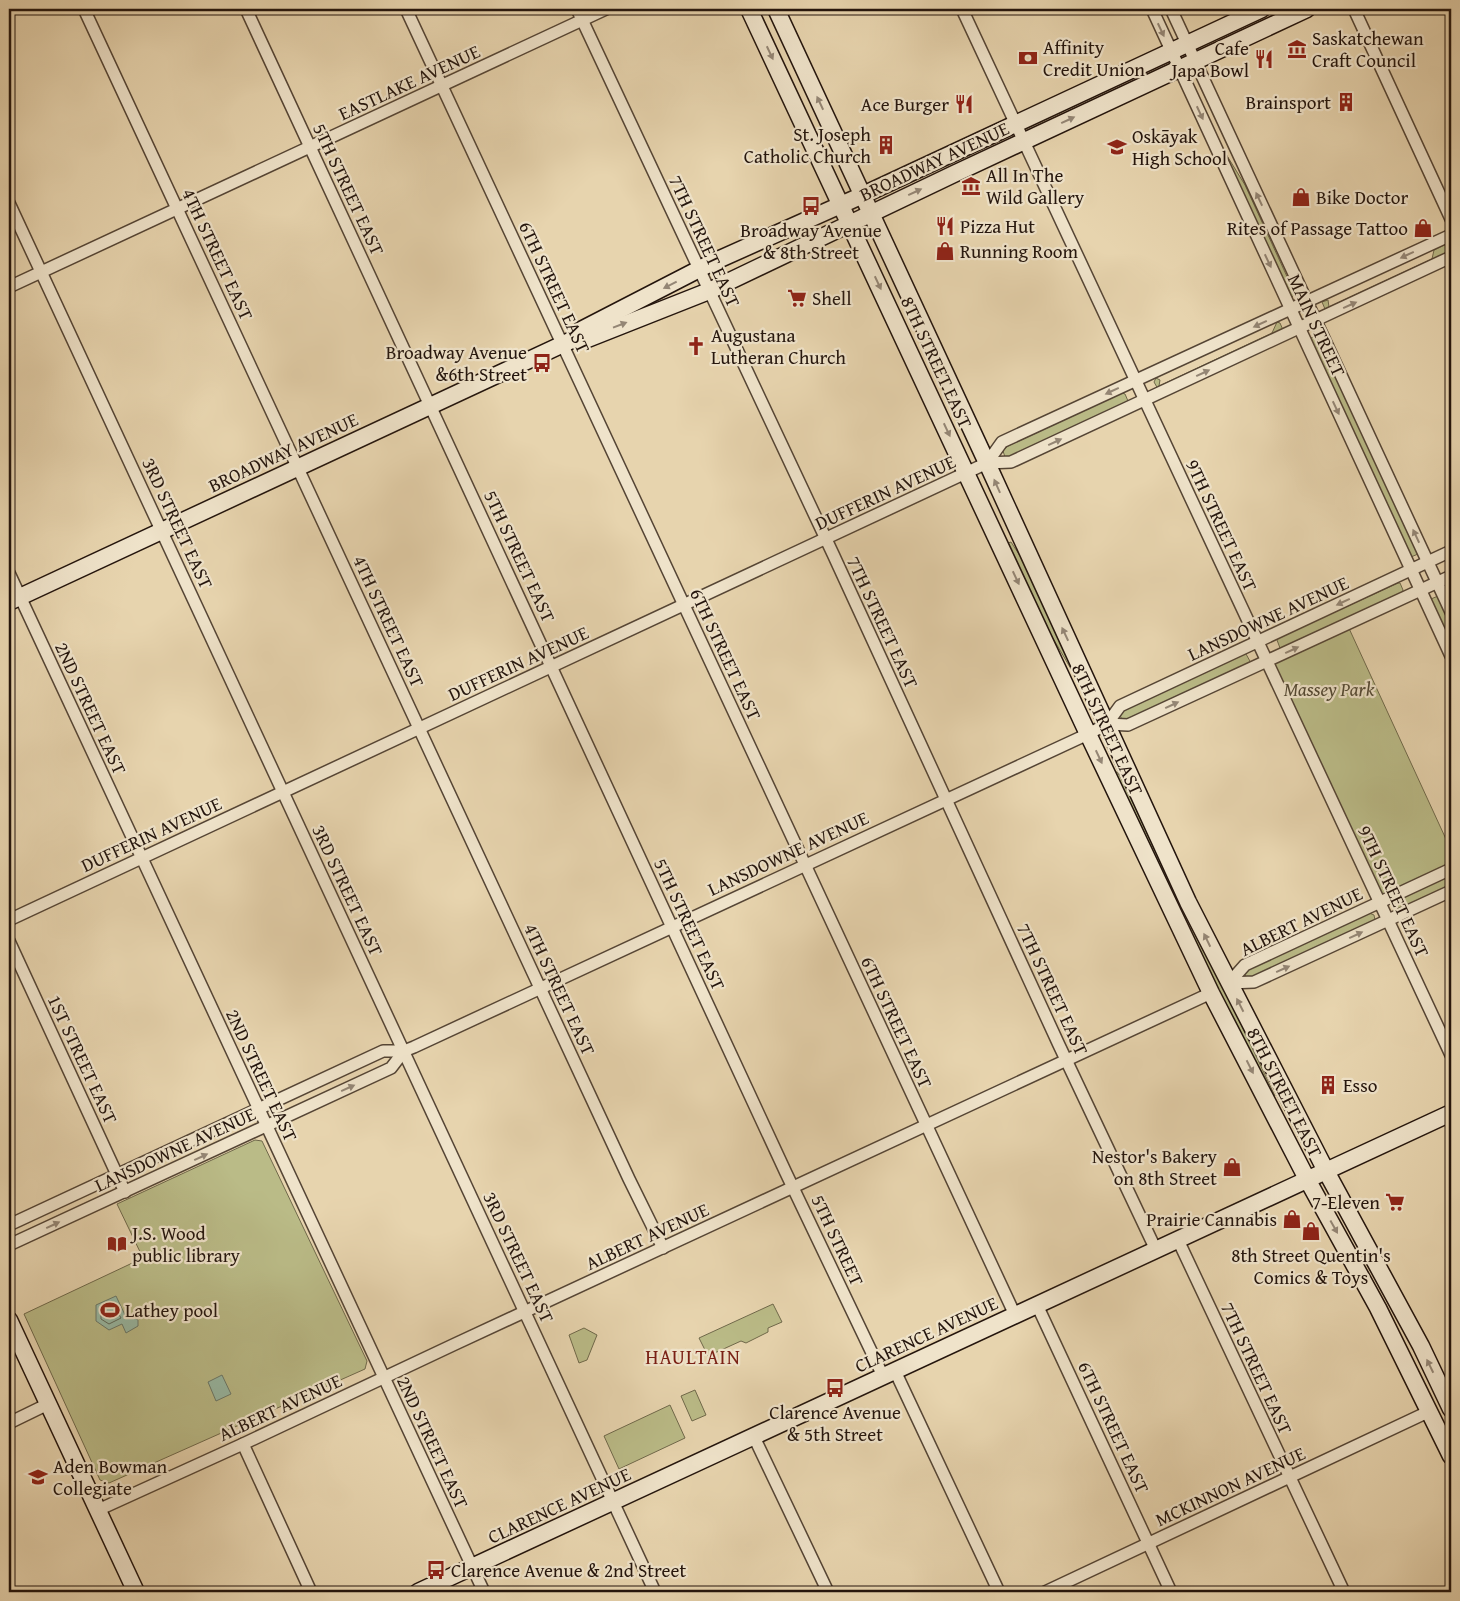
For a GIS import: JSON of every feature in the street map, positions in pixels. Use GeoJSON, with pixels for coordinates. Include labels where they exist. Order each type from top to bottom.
{"type":"FeatureCollection","features":[{"type":"Feature","properties":{"kind":"main road","name":"8TH STREET EAST"},"geometry":{"type":"LineString","coordinates":[[749,9],[1211,993],[1378,1308],[1451,1456]]}},
{"type":"Feature","properties":{"kind":"main road","name":"8TH STREET EAST"},"geometry":{"type":"LineString","coordinates":[[776,9],[1188,902],[1228,984],[1450,1405]]}},
{"type":"Feature","properties":{"kind":"main road","name":"BROADWAY AVENUE"},"geometry":{"type":"LineString","coordinates":[[14,599],[568,342],[581,330],[698,269],[863,195],[1262,9]]}},
{"type":"Feature","properties":{"kind":"main road","name":"BROADWAY AVENUE"},"geometry":{"type":"LineString","coordinates":[[568,342],[585,340],[709,291],[1307,9]]}},
{"type":"Feature","properties":{"kind":"main road","name":"CLARENCE AVENUE"},"geometry":{"type":"LineString","coordinates":[[418,1592],[1451,1113]]}},
{"type":"Feature","properties":{"kind":"main road"},"geometry":{"type":"LineString","coordinates":[[9,1320],[136,1592]]}},
{"type":"Feature","properties":{"kind":"street","name":"4TH STREET EAST"},"geometry":{"type":"LineString","coordinates":[[84,9],[540,989],[663,1248]]}},
{"type":"Feature","properties":{"kind":"street","name":"5TH STREET EAST"},"geometry":{"type":"LineString","coordinates":[[246,9],[761,1118]]}},
{"type":"Feature","properties":{"kind":"street","name":"6TH STREET EAST"},"geometry":{"type":"LineString","coordinates":[[406,9],[568,342],[684,605],[1014,1315]]}},
{"type":"Feature","properties":{"kind":"street","name":"7TH STREET EAST"},"geometry":{"type":"LineString","coordinates":[[577,9],[826,539],[1066,1061],[1156,1250]]}},
{"type":"Feature","properties":{"kind":"street","name":"EASTLAKE AVENUE"},"geometry":{"type":"LineString","coordinates":[[9,287],[606,9]]}},
{"type":"Feature","properties":{"kind":"street","name":"9TH STREET EAST"},"geometry":{"type":"LineString","coordinates":[[962,9],[1451,1055]]}},
{"type":"Feature","properties":{"kind":"street","name":"MAIN STREET"},"geometry":{"type":"LineString","coordinates":[[1152,9],[1451,656]]}},
{"type":"Feature","properties":{"kind":"street","name":"MAIN STREET"},"geometry":{"type":"LineString","coordinates":[[1171,9],[1451,612]]}},
{"type":"Feature","properties":{"kind":"street"},"geometry":{"type":"LineString","coordinates":[[1354,9],[1451,219]]}},
{"type":"Feature","properties":{"kind":"street","name":"3RD STREET EAST"},"geometry":{"type":"LineString","coordinates":[[9,203],[655,1592]]}},
{"type":"Feature","properties":{"kind":"street","name":"DUFFERIN AVENUE"},"geometry":{"type":"LineString","coordinates":[[987,463],[1002,442],[1451,235]]}},
{"type":"Feature","properties":{"kind":"street","name":"DUFFERIN AVENUE"},"geometry":{"type":"LineString","coordinates":[[9,920],[987,463],[1011,462],[1451,257]]}},
{"type":"Feature","properties":{"kind":"street","name":"LANSDOWNE AVENUE"},"geometry":{"type":"LineString","coordinates":[[9,1245],[391,1068],[404,1052],[1088,734],[1107,724],[1120,706],[1451,552]]}},
{"type":"Feature","properties":{"kind":"street","name":"2ND STREET EAST"},"geometry":{"type":"LineString","coordinates":[[9,573],[14,599],[142,857],[484,1592]]}},
{"type":"Feature","properties":{"kind":"street","name":"LANSDOWNE AVENUE"},"geometry":{"type":"LineString","coordinates":[[1107,724],[1128,725],[1451,576]]}},
{"type":"Feature","properties":{"kind":"street","name":"ALBERT AVENUE"},"geometry":{"type":"LineString","coordinates":[[1228,984],[1245,965],[1451,870]]}},
{"type":"Feature","properties":{"kind":"street","name":"ALBERT AVENUE"},"geometry":{"type":"LineString","coordinates":[[1228,984],[1254,982],[1451,890]]}},
{"type":"Feature","properties":{"kind":"street","name":"1ST STREET EAST"},"geometry":{"type":"LineString","coordinates":[[9,941],[125,1192]]}},
{"type":"Feature","properties":{"kind":"street","name":"ALBERT AVENUE"},"geometry":{"type":"LineString","coordinates":[[98,1510],[1211,993]]}},
{"type":"Feature","properties":{"kind":"street","name":"LANSDOWNE AVENUE"},"geometry":{"type":"LineString","coordinates":[[9,1225],[383,1051],[404,1052]]}},
{"type":"Feature","properties":{"kind":"street","name":"5TH STREET"},"geometry":{"type":"LineString","coordinates":[[761,1118],[793,1188],[999,1592]]}},
{"type":"Feature","properties":{"kind":"street","name":"7TH STREET EAST"},"geometry":{"type":"LineString","coordinates":[[1178,1240],[1344,1592]]}},
{"type":"Feature","properties":{"kind":"street","name":"6TH STREET EAST"},"geometry":{"type":"LineString","coordinates":[[1038,1305],[1171,1592]]}},
{"type":"Feature","properties":{"kind":"street"},"geometry":{"type":"LineString","coordinates":[[9,1423],[48,1404]]}},
{"type":"Feature","properties":{"kind":"street","name":"MCKINNON AVENUE"},"geometry":{"type":"LineString","coordinates":[[1045,1592],[1430,1411]]}},
{"type":"Feature","properties":{"kind":"street"},"geometry":{"type":"LineString","coordinates":[[754,1437],[828,1592]]}},
{"type":"Feature","properties":{"kind":"street"},"geometry":{"type":"LineString","coordinates":[[243,1444],[311,1592]]}},
{"type":"Feature","properties":{"kind":"green space"},"geometry":{"type":"Polygon","coordinates":[[[1221,146],[1245,185],[1295,294],[1292,297],[1221,146]]]}},
{"type":"Feature","properties":{"kind":"green space"},"geometry":{"type":"Polygon","coordinates":[[[1446,244],[1449,245],[1451,252],[1325,309],[1322,302],[1328,300],[1329,307],[1432,259],[1434,250],[1446,244]]]}},
{"type":"Feature","properties":{"kind":"green space"},"geometry":{"type":"Polygon","coordinates":[[[1277,322],[1280,323],[1283,330],[1158,389],[1154,382],[1156,378],[1160,380],[1159,386],[1272,333],[1277,322]]]}},
{"type":"Feature","properties":{"kind":"green space"},"geometry":{"type":"Polygon","coordinates":[[[1317,336],[1418,554],[1411,557],[1309,339],[1317,336]]]}},
{"type":"Feature","properties":{"kind":"green space"},"geometry":{"type":"Polygon","coordinates":[[[1122,393],[1125,394],[1128,401],[1013,457],[1005,457],[1003,451],[1008,446],[1122,393]]]}},
{"type":"Feature","properties":{"kind":"green space"},"geometry":{"type":"Polygon","coordinates":[[[1011,542],[1024,562],[1076,673],[1074,674],[1051,635],[1008,543],[1011,542]]]}},
{"type":"Feature","properties":{"kind":"green space"},"geometry":{"type":"Polygon","coordinates":[[[1400,583],[1403,590],[1402,593],[1283,649],[1280,648],[1278,638],[1400,583]]]}},
{"type":"Feature","properties":{"kind":"green space"},"geometry":{"type":"Polygon","coordinates":[[[1438,596],[1451,623],[1451,647],[1431,599],[1438,596]]]}},
{"type":"Feature","properties":{"kind":"green space","name":"Massey Park"},"geometry":{"type":"Polygon","coordinates":[[[1347,624],[1451,850],[1451,869],[1380,902],[1267,661],[1347,624]]]}},
{"type":"Feature","properties":{"kind":"green space"},"geometry":{"type":"Polygon","coordinates":[[[1244,653],[1251,663],[1123,722],[1120,711],[1244,653]]]}},
{"type":"Feature","properties":{"kind":"green space"},"geometry":{"type":"Polygon","coordinates":[[[1115,772],[1117,772],[1130,791],[1275,1096],[1272,1097],[1249,1055],[1115,772]]]}},
{"type":"Feature","properties":{"kind":"green space"},"geometry":{"type":"Polygon","coordinates":[[[1451,875],[1451,885],[1400,909],[1395,907],[1395,902],[1398,900],[1451,875]]]}},
{"type":"Feature","properties":{"kind":"green space"},"geometry":{"type":"Polygon","coordinates":[[[1369,913],[1374,915],[1375,920],[1373,922],[1249,979],[1244,974],[1246,970],[1369,913]]]}},
{"type":"Feature","properties":{"kind":"green space"},"geometry":{"type":"Polygon","coordinates":[[[255,1140],[262,1141],[367,1361],[365,1369],[109,1483],[100,1480],[24,1314],[143,1258],[117,1204],[255,1140]]]}},
{"type":"Feature","properties":{"kind":"green space"},"geometry":{"type":"Polygon","coordinates":[[[773,1304],[782,1322],[768,1328],[768,1332],[746,1343],[741,1341],[708,1356],[699,1338],[773,1304]]]}},
{"type":"Feature","properties":{"kind":"green space"},"geometry":{"type":"Polygon","coordinates":[[[584,1328],[597,1335],[587,1360],[579,1363],[569,1335],[584,1328]]]}},
{"type":"Feature","properties":{"kind":"green space"},"geometry":{"type":"Polygon","coordinates":[[[695,1390],[706,1415],[692,1421],[681,1396],[695,1390]]]}},
{"type":"Feature","properties":{"kind":"green space"},"geometry":{"type":"Polygon","coordinates":[[[670,1405],[685,1438],[619,1469],[604,1436],[670,1405]]]}},
{"type":"Feature","properties":{"kind":"water","name":"Lathey pool"},"geometry":{"type":"Polygon","coordinates":[[[116,1296],[126,1317],[131,1315],[138,1320],[138,1326],[126,1333],[122,1324],[109,1330],[96,1321],[96,1305],[116,1296]]]}},
{"type":"Feature","properties":{"kind":"water"},"geometry":{"type":"Polygon","coordinates":[[[222,1375],[231,1394],[216,1401],[208,1382],[222,1375]]]}},
{"type":"Feature","properties":{"kind":"place","name":"Saskatchewan Craft Council"},"geometry":{"type":"Point","coordinates":[1297,49]}},
{"type":"Feature","properties":{"kind":"place","name":"Affinity Credit Union"},"geometry":{"type":"Point","coordinates":[1028,58]}},
{"type":"Feature","properties":{"kind":"place","name":"Cafe Japa Bowl"},"geometry":{"type":"Point","coordinates":[1264,59]}},
{"type":"Feature","properties":{"kind":"place","name":"Brainsport"},"geometry":{"type":"Point","coordinates":[1346,102]}},
{"type":"Feature","properties":{"kind":"place","name":"Ace Burger"},"geometry":{"type":"Point","coordinates":[964,104]}},
{"type":"Feature","properties":{"kind":"place","name":"St. Joseph Catholic Church"},"geometry":{"type":"Point","coordinates":[886,145]}},
{"type":"Feature","properties":{"kind":"place","name":"Oskāyak High School"},"geometry":{"type":"Point","coordinates":[1117,147]}},
{"type":"Feature","properties":{"kind":"place","name":"All In The Wild Gallery"},"geometry":{"type":"Point","coordinates":[971,186]}},
{"type":"Feature","properties":{"kind":"place","name":"Bike Doctor"},"geometry":{"type":"Point","coordinates":[1301,197]}},
{"type":"Feature","properties":{"kind":"place","name":"Broadway Avenue & 8th Street"},"geometry":{"type":"Point","coordinates":[811,206]}},
{"type":"Feature","properties":{"kind":"place","name":"Pizza Hut"},"geometry":{"type":"Point","coordinates":[945,226]}},
{"type":"Feature","properties":{"kind":"place","name":"Rites of Passage Tattoo"},"geometry":{"type":"Point","coordinates":[1423,228]}},
{"type":"Feature","properties":{"kind":"place","name":"Running Room"},"geometry":{"type":"Point","coordinates":[945,251]}},
{"type":"Feature","properties":{"kind":"place","name":"Shell"},"geometry":{"type":"Point","coordinates":[797,298]}},
{"type":"Feature","properties":{"kind":"place","name":"Augustana Lutheran Church"},"geometry":{"type":"Point","coordinates":[696,346]}},
{"type":"Feature","properties":{"kind":"place","name":"Broadway Avenue &6th Street"},"geometry":{"type":"Point","coordinates":[542,363]}},
{"type":"Feature","properties":{"kind":"place","name":"Esso"},"geometry":{"type":"Point","coordinates":[1328,1085]}},
{"type":"Feature","properties":{"kind":"place","name":"Nestor's Bakery on 8th Street"},"geometry":{"type":"Point","coordinates":[1232,1167]}},
{"type":"Feature","properties":{"kind":"place","name":"7-Eleven"},"geometry":{"type":"Point","coordinates":[1395,1202]}},
{"type":"Feature","properties":{"kind":"place","name":"Prairie Cannabis"},"geometry":{"type":"Point","coordinates":[1292,1219]}},
{"type":"Feature","properties":{"kind":"place","name":"8th Street Quentin's Comics & Toys"},"geometry":{"type":"Point","coordinates":[1311,1231]}},
{"type":"Feature","properties":{"kind":"place","name":"J.S. Wood public library"},"geometry":{"type":"Point","coordinates":[117,1244]}},
{"type":"Feature","properties":{"kind":"place","name":"Lathey pool"},"geometry":{"type":"Point","coordinates":[110,1310]}},
{"type":"Feature","properties":{"kind":"place","name":"Clarence Avenue & 5th Street"},"geometry":{"type":"Point","coordinates":[835,1388]}},
{"type":"Feature","properties":{"kind":"place","name":"Aden Bowman Collegiate"},"geometry":{"type":"Point","coordinates":[38,1477]}},
{"type":"Feature","properties":{"kind":"place","name":"Clarence Avenue & 2nd Street"},"geometry":{"type":"Point","coordinates":[436,1570]}},
{"type":"Feature","properties":{"kind":"district","name":"HAULTAIN"},"geometry":{"type":"Point","coordinates":[693,1357]}}]}
